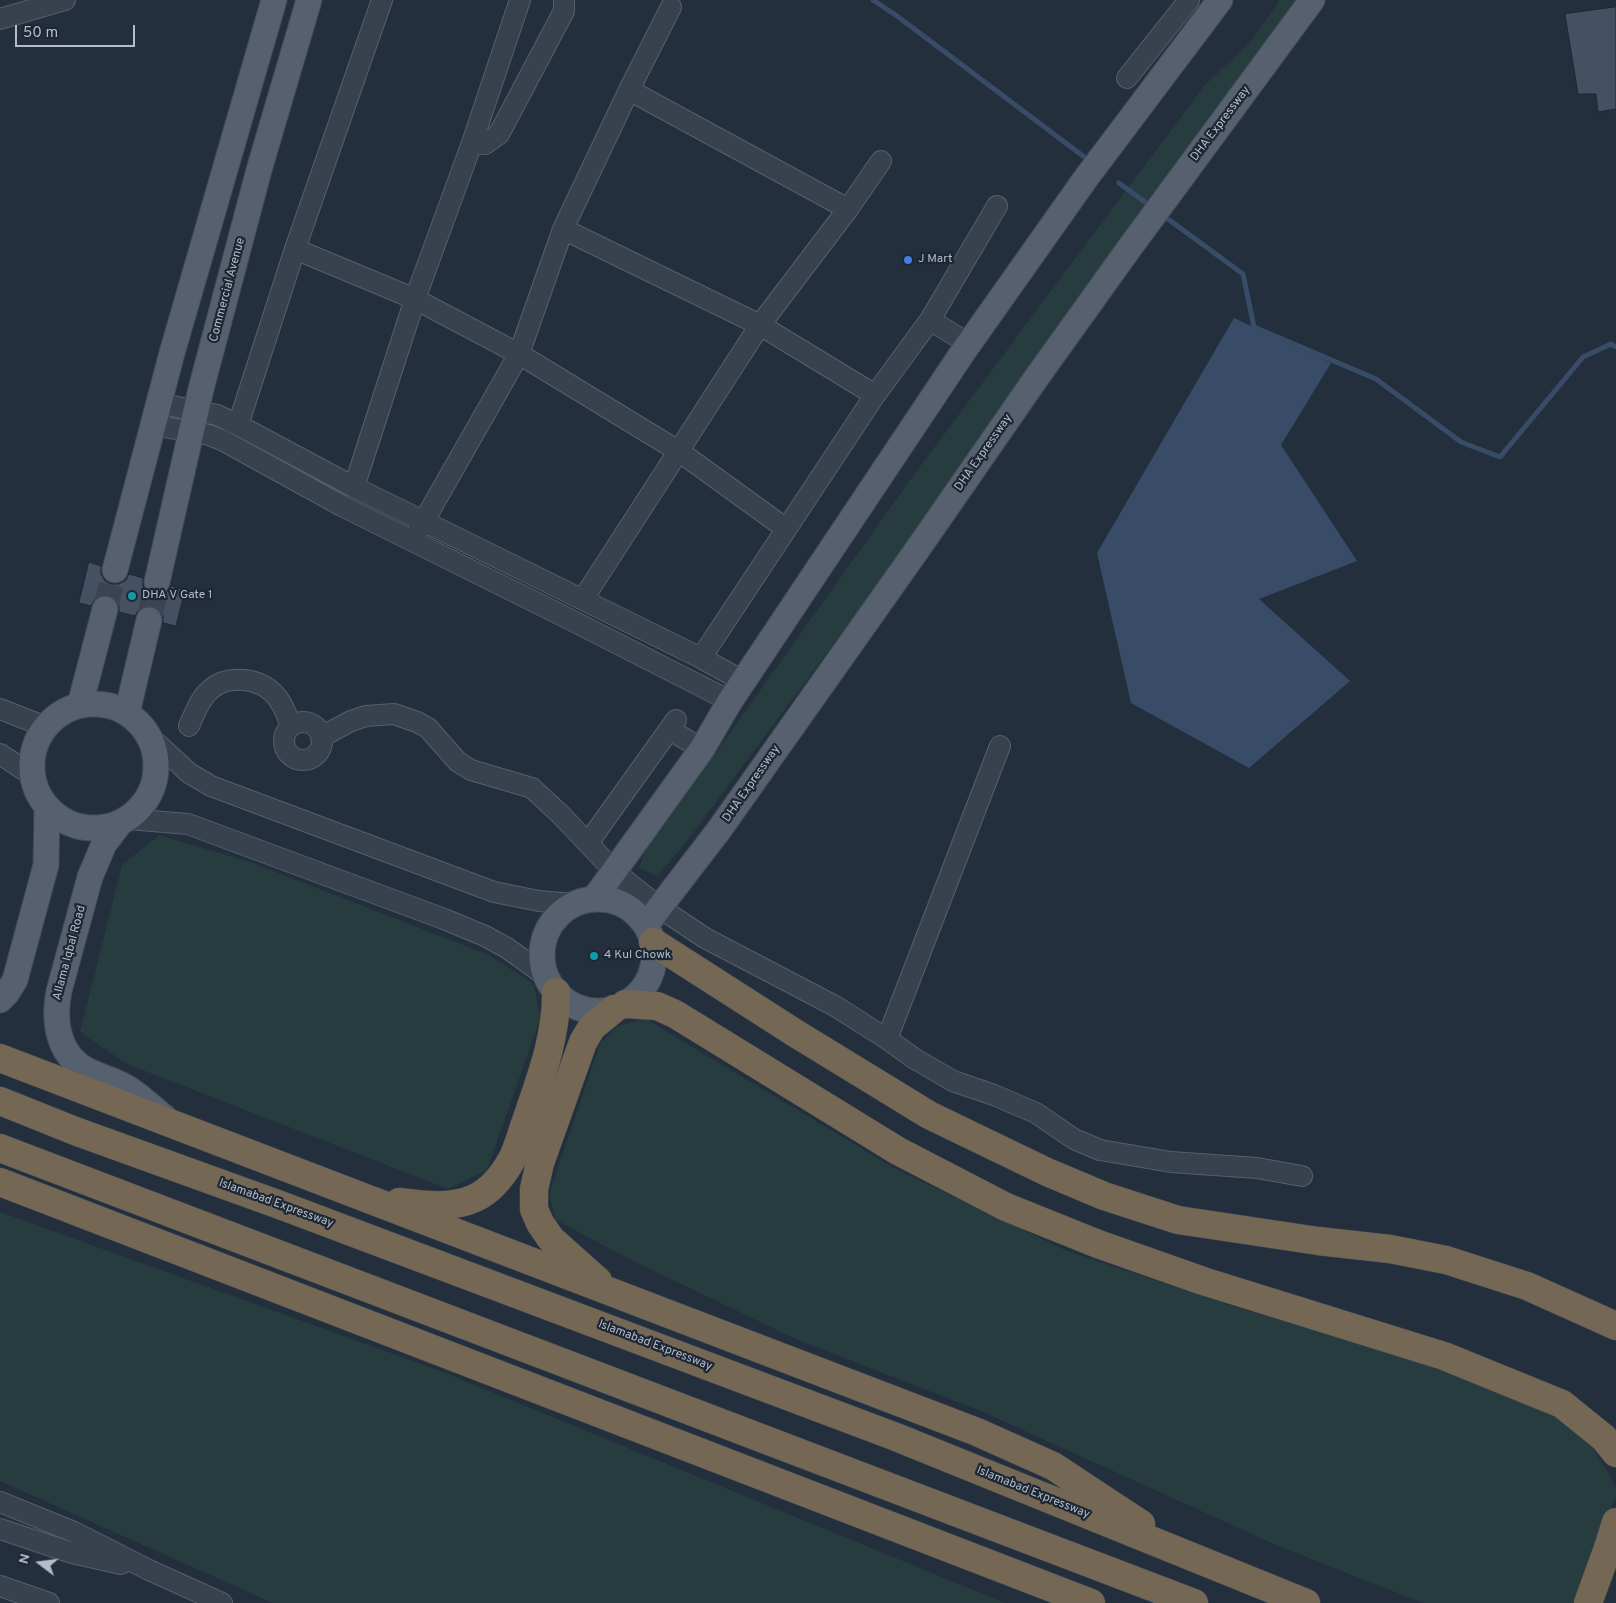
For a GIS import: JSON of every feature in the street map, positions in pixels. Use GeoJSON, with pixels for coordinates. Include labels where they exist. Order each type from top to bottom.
{"type":"FeatureCollection","features":[{"type":"Feature","properties":{"kind":"highway"},"geometry":{"type":"LineString","coordinates":[[653,925],[795,1033],[929,1115],[1047,1172],[1104,1196],[1178,1220],[1318,1241],[1390,1249],[1446,1260],[1527,1286],[1616,1326]]}},
{"type":"Feature","properties":{"kind":"highway"},"geometry":{"type":"LineString","coordinates":[[370,1200],[428,1205],[455,1204],[475,1198],[494,1184],[512,1160],[541,1076],[555,1025],[556,1012],[551,984]]}},
{"type":"Feature","properties":{"kind":"highway"},"geometry":{"type":"LineString","coordinates":[[611,1292],[551,1239],[540,1223],[534,1209],[534,1189],[540,1163],[583,1042],[592,1027],[620,1007],[658,1006],[675,1014],[898,1150],[1006,1206],[1098,1244],[1203,1281],[1376,1334],[1453,1360],[1562,1404],[1604,1438],[1616,1453]]}},
{"type":"Feature","properties":{"kind":"highway"},"geometry":{"type":"LineString","coordinates":[[0,1058],[977,1432],[1053,1466],[1190,1556]]}},
{"type":"Feature","properties":{"kind":"highway","name":"Islamabad Expressway"},"geometry":{"type":"LineString","coordinates":[[0,1101],[887,1434],[1306,1603]]}},
{"type":"Feature","properties":{"kind":"highway"},"geometry":{"type":"LineString","coordinates":[[0,1148],[1194,1603]]}},
{"type":"Feature","properties":{"kind":"highway"},"geometry":{"type":"LineString","coordinates":[[0,1182],[1091,1603]]}},
{"type":"Feature","properties":{"kind":"highway"},"geometry":{"type":"LineString","coordinates":[[1588,1603],[1616,1522]]}},
{"type":"Feature","properties":{"kind":"highway"},"geometry":{"type":"LineString","coordinates":[[1028,1579],[1063,1603]]}},
{"type":"Feature","properties":{"kind":"main road"},"geometry":{"type":"LineString","coordinates":[[115,570],[160,415],[274,0]]}},
{"type":"Feature","properties":{"kind":"main road","name":"Commercial Avenue"},"geometry":{"type":"LineString","coordinates":[[158,582],[194,421],[259,170],[309,0]]}},
{"type":"Feature","properties":{"kind":"main road","name":"DHA Expressway"},"geometry":{"type":"LineString","coordinates":[[653,925],[1128,250],[1312,0]]}},
{"type":"Feature","properties":{"kind":"main road"},"geometry":{"type":"LineString","coordinates":[[584,901],[606,899],[618,902],[653,925],[654,963],[647,983],[637,995],[620,1007],[593,1011],[582,1009],[572,1005],[551,984],[543,965],[542,952],[548,929],[555,919],[584,901],[615,872],[702,749],[736,691],[969,344],[1209,4]]}},
{"type":"Feature","properties":{"kind":"main road"},"geometry":{"type":"LineString","coordinates":[[80,705],[105,609]]}},
{"type":"Feature","properties":{"kind":"main road"},"geometry":{"type":"LineString","coordinates":[[128,713],[149,620]]}},
{"type":"Feature","properties":{"kind":"main road","name":"Allama Iqbal Road"},"geometry":{"type":"LineString","coordinates":[[124,821],[98,828],[87,828],[65,821],[48,807],[38,792],[33,776],[33,755],[40,736],[46,727],[61,714],[80,705],[104,704],[128,713],[136,719],[148,735],[156,757],[156,769],[155,781],[145,802],[124,821],[104,844],[90,877],[59,991],[56,1005],[57,1028],[68,1055],[79,1066],[126,1087],[172,1124]]}},
{"type":"Feature","properties":{"kind":"main road"},"geometry":{"type":"LineString","coordinates":[[0,1000],[15,980],[41,889],[46,865],[48,807]]}},
{"type":"Feature","properties":{"kind":"street"},"geometry":{"type":"LineString","coordinates":[[0,19],[66,0]]}},
{"type":"Feature","properties":{"kind":"street"},"geometry":{"type":"LineString","coordinates":[[238,425],[295,249],[382,0]]}},
{"type":"Feature","properties":{"kind":"street"},"geometry":{"type":"LineString","coordinates":[[354,487],[415,299],[472,143],[520,0]]}},
{"type":"Feature","properties":{"kind":"street"},"geometry":{"type":"LineString","coordinates":[[472,143],[485,144],[499,134],[564,11],[564,0]]}},
{"type":"Feature","properties":{"kind":"street"},"geometry":{"type":"LineString","coordinates":[[1127,78],[1189,0]]}},
{"type":"Feature","properties":{"kind":"street"},"geometry":{"type":"LineString","coordinates":[[412,541],[519,354],[563,229],[671,7]]}},
{"type":"Feature","properties":{"kind":"street"},"geometry":{"type":"LineString","coordinates":[[629,90],[848,209]]}},
{"type":"Feature","properties":{"kind":"street"},"geometry":{"type":"LineString","coordinates":[[583,599],[680,452],[760,325],[848,209],[881,161]]}},
{"type":"Feature","properties":{"kind":"street"},"geometry":{"type":"LineString","coordinates":[[700,658],[875,395],[930,320],[997,206]]}},
{"type":"Feature","properties":{"kind":"street"},"geometry":{"type":"LineString","coordinates":[[563,229],[760,325],[875,395]]}},
{"type":"Feature","properties":{"kind":"street"},"geometry":{"type":"LineString","coordinates":[[295,249],[415,299],[519,354],[680,452],[786,528]]}},
{"type":"Feature","properties":{"kind":"street"},"geometry":{"type":"LineString","coordinates":[[930,320],[969,344]]}},
{"type":"Feature","properties":{"kind":"street"},"geometry":{"type":"LineString","coordinates":[[160,415],[194,421],[217,415],[238,425],[354,487],[700,658],[736,691]]}},
{"type":"Feature","properties":{"kind":"street"},"geometry":{"type":"LineString","coordinates":[[194,421],[209,435],[224,441],[342,506],[412,541],[736,691]]}},
{"type":"Feature","properties":{"kind":"street"},"geometry":{"type":"LineString","coordinates":[[189,726],[205,695],[211,688],[228,680],[250,681],[268,689],[278,699],[291,726]]}},
{"type":"Feature","properties":{"kind":"street"},"geometry":{"type":"LineString","coordinates":[[0,709],[46,727]]}},
{"type":"Feature","properties":{"kind":"street"},"geometry":{"type":"LineString","coordinates":[[321,737],[351,721],[366,716],[394,714],[417,722],[428,728],[458,762],[479,772],[532,788],[561,815],[615,872],[653,925],[705,938],[835,1006],[888,1039],[915,1060],[953,1081],[1036,1113],[1074,1139],[1100,1150],[1171,1162],[1257,1168],[1302,1176]]}},
{"type":"Feature","properties":{"kind":"street"},"geometry":{"type":"LineString","coordinates":[[303,722],[314,726],[321,737],[320,749],[316,755],[305,760],[299,760],[288,754],[283,742],[287,730],[291,726],[303,722]]}},
{"type":"Feature","properties":{"kind":"street"},"geometry":{"type":"LineString","coordinates":[[588,843],[673,725],[702,749]]}},
{"type":"Feature","properties":{"kind":"street"},"geometry":{"type":"LineString","coordinates":[[148,735],[189,773],[211,786],[494,892],[539,901],[584,901]]}},
{"type":"Feature","properties":{"kind":"street"},"geometry":{"type":"LineString","coordinates":[[888,1039],[1000,746]]}},
{"type":"Feature","properties":{"kind":"street"},"geometry":{"type":"LineString","coordinates":[[0,754],[33,776]]}},
{"type":"Feature","properties":{"kind":"street"},"geometry":{"type":"LineString","coordinates":[[124,821],[188,824],[426,912],[485,936],[508,948],[551,984]]}},
{"type":"Feature","properties":{"kind":"street"},"geometry":{"type":"LineString","coordinates":[[0,1502],[74,1532],[149,1570],[222,1603]]}},
{"type":"Feature","properties":{"kind":"street"},"geometry":{"type":"LineString","coordinates":[[0,1529],[72,1553],[149,1570]]}},
{"type":"Feature","properties":{"kind":"street"},"geometry":{"type":"LineString","coordinates":[[0,1586],[49,1603]]}},
{"type":"Feature","properties":{"kind":"green space"},"geometry":{"type":"Polygon","coordinates":[[[1280,0],[1301,0],[862,606],[690,837],[658,876],[639,868],[647,845],[670,817],[910,480],[1205,85],[1252,40],[1280,0]]]}},
{"type":"Feature","properties":{"kind":"green space"},"geometry":{"type":"Polygon","coordinates":[[[159,835],[250,862],[489,955],[534,984],[540,1019],[487,1170],[448,1189],[127,1064],[80,1032],[122,865],[159,835]]]}},
{"type":"Feature","properties":{"kind":"green space"},"geometry":{"type":"Polygon","coordinates":[[[644,1018],[894,1168],[1067,1251],[1251,1312],[1373,1341],[1577,1420],[1616,1487],[1616,1496],[1579,1603],[1423,1603],[1276,1545],[981,1411],[798,1340],[631,1260],[556,1220],[549,1194],[600,1044],[616,1027],[644,1018]]]}},
{"type":"Feature","properties":{"kind":"green space"},"geometry":{"type":"Polygon","coordinates":[[[0,1212],[438,1370],[1005,1603],[273,1603],[0,1481],[0,1212]]]}},
{"type":"Feature","properties":{"kind":"water"},"geometry":{"type":"Polygon","coordinates":[[[1234,318],[1331,363],[1281,445],[1357,561],[1259,599],[1350,681],[1249,768],[1131,703],[1097,553],[1234,318]]]}},
{"type":"Feature","properties":{"kind":"building"},"geometry":{"type":"Polygon","coordinates":[[[1616,7],[1616,109],[1598,112],[1596,94],[1578,94],[1565,14],[1616,7]]]}},
{"type":"Feature","properties":{"kind":"building","name":"DHA V Gate 1"},"geometry":{"type":"Polygon","coordinates":[[[89,562],[101,566],[101,574],[105,581],[111,584],[119,584],[126,580],[129,574],[143,578],[143,587],[153,596],[162,596],[171,586],[185,590],[176,626],[163,623],[163,615],[153,606],[144,606],[135,616],[119,612],[119,606],[115,599],[108,595],[102,595],[95,599],[91,606],[79,603],[89,562]]]}},
{"type":"Feature","properties":{"kind":"waterway"},"geometry":{"type":"LineString","coordinates":[[873,0],[1091,162]]}},
{"type":"Feature","properties":{"kind":"waterway"},"geometry":{"type":"LineString","coordinates":[[1119,183],[1145,202]]}},
{"type":"Feature","properties":{"kind":"waterway"},"geometry":{"type":"LineString","coordinates":[[1168,219],[1243,274],[1254,327],[1376,379],[1461,442],[1500,457],[1583,357],[1611,344],[1616,347]]}},
{"type":"Feature","properties":{"kind":"tunnel"},"geometry":{"type":"LineString","coordinates":[[105,609],[115,570]]}},
{"type":"Feature","properties":{"kind":"tunnel"},"geometry":{"type":"LineString","coordinates":[[149,620],[157,582]]}},
{"type":"Feature","properties":{"kind":"place","name":"J Mart"},"geometry":{"type":"Point","coordinates":[908,260]}},
{"type":"Feature","properties":{"kind":"place","name":"DHA V Gate 1"},"geometry":{"type":"Point","coordinates":[132,596]}},
{"type":"Feature","properties":{"kind":"place","name":"4 Kul Chowk"},"geometry":{"type":"Point","coordinates":[594,956]}}]}
